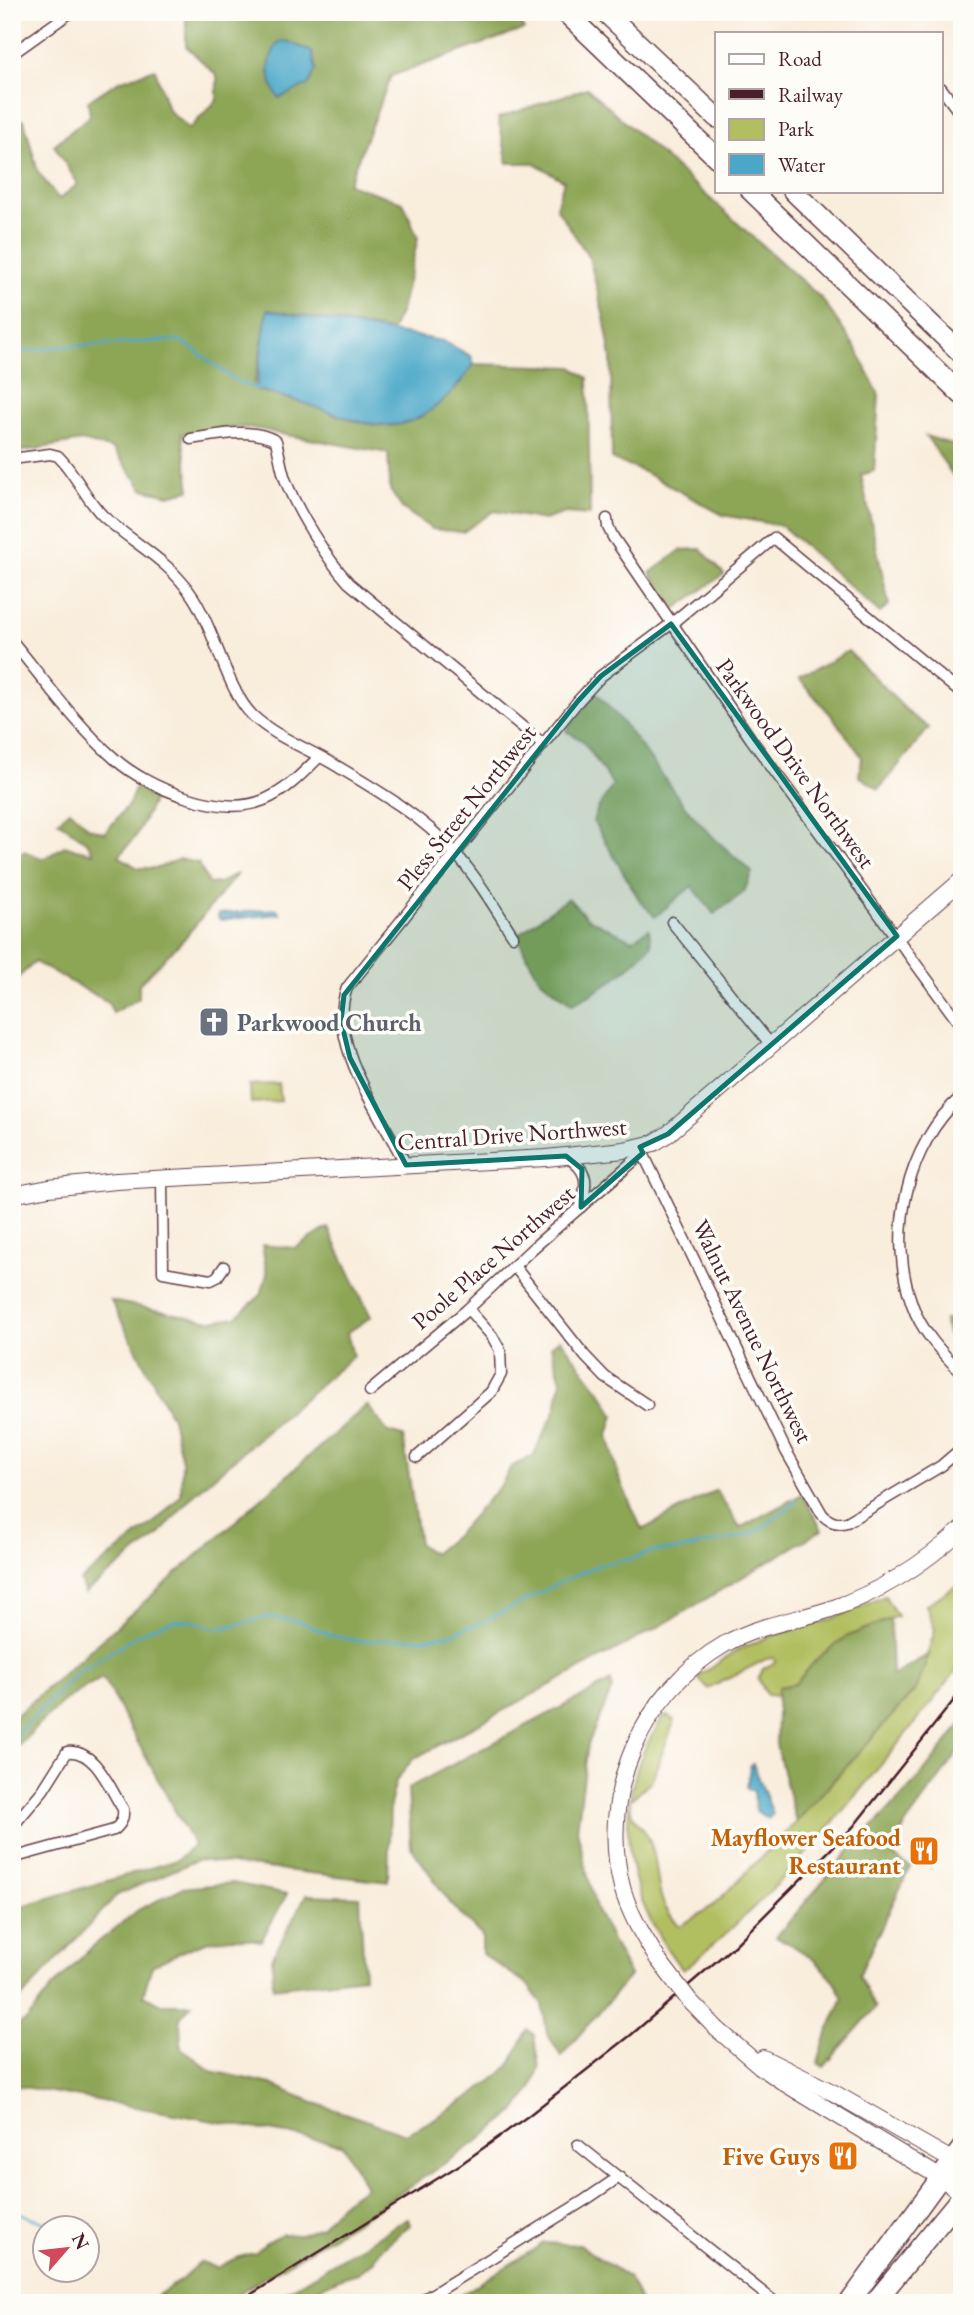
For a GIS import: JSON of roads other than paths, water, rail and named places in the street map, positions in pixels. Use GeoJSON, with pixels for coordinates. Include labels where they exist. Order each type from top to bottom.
{"type":"FeatureCollection","features":[{"type":"Feature","properties":{"kind":"highway"},"geometry":{"type":"LineString","coordinates":[[565,12],[715,156]]}},
{"type":"Feature","properties":{"kind":"highway"},"geometry":{"type":"LineString","coordinates":[[605,12],[715,116]]}},
{"type":"Feature","properties":{"kind":"highway"},"geometry":{"type":"LineString","coordinates":[[752,192],[962,395]]}},
{"type":"Feature","properties":{"kind":"highway"},"geometry":{"type":"LineString","coordinates":[[794,192],[962,354]]}},
{"type":"Feature","properties":{"kind":"highway"},"geometry":{"type":"LineString","coordinates":[[849,2303],[941,2178],[959,2158]]}},
{"type":"Feature","properties":{"kind":"highway"},"geometry":{"type":"LineString","coordinates":[[874,2303],[962,2194]]}},
{"type":"Feature","properties":{"kind":"main road","name":"Central Drive Northwest"},"geometry":{"type":"LineString","coordinates":[[12,1195],[49,1188],[162,1178],[641,1150],[668,1134],[962,880]]}},
{"type":"Feature","properties":{"kind":"main road"},"geometry":{"type":"LineString","coordinates":[[962,1529],[924,1560],[874,1591],[834,1608],[760,1629],[725,1644],[681,1679],[644,1726],[628,1761],[616,1821],[618,1867],[636,1923],[657,1958],[683,1992],[717,2028],[760,2066],[941,2178],[962,2194]]}},
{"type":"Feature","properties":{"kind":"main road"},"geometry":{"type":"LineString","coordinates":[[735,2045],[959,2158]]}},
{"type":"Feature","properties":{"kind":"street"},"geometry":{"type":"LineString","coordinates":[[12,54],[71,12]]}},
{"type":"Feature","properties":{"kind":"street"},"geometry":{"type":"LineString","coordinates":[[942,89],[962,116]]}},
{"type":"Feature","properties":{"kind":"street"},"geometry":{"type":"LineString","coordinates":[[191,439],[246,434],[267,436],[276,441],[284,477],[292,497],[339,572],[543,744]]}},
{"type":"Feature","properties":{"kind":"street"},"geometry":{"type":"LineString","coordinates":[[12,459],[50,454],[58,456],[102,514],[157,556],[195,599],[242,703],[251,714],[269,729],[394,803],[431,830],[456,853],[513,936]]}},
{"type":"Feature","properties":{"kind":"street","name":"Parkwood Drive Northwest"},"geometry":{"type":"LineString","coordinates":[[607,519],[613,537],[751,739],[962,1027]]}},
{"type":"Feature","properties":{"kind":"street","name":"Pless Street Northwest"},"geometry":{"type":"LineString","coordinates":[[406,1165],[350,1058],[341,1012],[346,991],[357,972],[601,677],[671,624],[774,538],[962,694]]}},
{"type":"Feature","properties":{"kind":"street"},"geometry":{"type":"LineString","coordinates":[[12,642],[101,746],[135,774],[164,789],[211,803],[248,804],[264,800],[286,787],[319,757]]}},
{"type":"Feature","properties":{"kind":"street"},"geometry":{"type":"LineString","coordinates":[[672,922],[772,1045]]}},
{"type":"Feature","properties":{"kind":"street"},"geometry":{"type":"LineString","coordinates":[[962,1096],[947,1111],[930,1136],[913,1172],[902,1216],[901,1252],[902,1270],[912,1304],[922,1325],[938,1348],[962,1373]]}},
{"type":"Feature","properties":{"kind":"street","name":"Poole Place Northwest"},"geometry":{"type":"LineString","coordinates":[[370,1391],[468,1309],[641,1150]]}},
{"type":"Feature","properties":{"kind":"street","name":"Walnut Avenue Northwest"},"geometry":{"type":"LineString","coordinates":[[641,1150],[786,1451],[828,1520],[848,1522],[941,1466],[962,1448]]}},
{"type":"Feature","properties":{"kind":"street"},"geometry":{"type":"LineString","coordinates":[[566,1156],[577,1163],[585,1175],[586,1185],[581,1207]]}},
{"type":"Feature","properties":{"kind":"street"},"geometry":{"type":"LineString","coordinates":[[162,1178],[163,1272],[211,1280],[217,1277],[224,1267]]}},
{"type":"Feature","properties":{"kind":"street"},"geometry":{"type":"LineString","coordinates":[[514,1266],[585,1356],[605,1377],[647,1405]]}},
{"type":"Feature","properties":{"kind":"street"},"geometry":{"type":"LineString","coordinates":[[417,1457],[491,1392],[501,1374],[500,1350],[492,1336],[468,1309]]}},
{"type":"Feature","properties":{"kind":"street"},"geometry":{"type":"LineString","coordinates":[[12,1827],[43,1790],[67,1752],[83,1753],[92,1760],[123,1809],[124,1816],[121,1824],[114,1830],[12,1858]]}},
{"type":"Feature","properties":{"kind":"street"},"geometry":{"type":"LineString","coordinates":[[578,2145],[776,2303]]}},
{"type":"Feature","properties":{"kind":"street"},"geometry":{"type":"LineString","coordinates":[[418,2303],[619,2177]]}},
{"type":"Feature","properties":{"kind":"water"},"geometry":{"type":"Polygon","coordinates":[[[287,41],[312,52],[316,70],[308,85],[279,98],[269,71],[271,57],[278,42],[287,41]]]}},
{"type":"Feature","properties":{"kind":"water"},"geometry":{"type":"Polygon","coordinates":[[[267,310],[443,341],[471,356],[474,364],[442,401],[422,416],[401,424],[389,425],[353,420],[256,389],[267,310]]]}},
{"type":"Feature","properties":{"kind":"water"},"geometry":{"type":"Polygon","coordinates":[[[277,909],[280,914],[220,920],[218,917],[219,914],[277,909]]]}},
{"type":"Feature","properties":{"kind":"water"},"geometry":{"type":"Polygon","coordinates":[[[753,1764],[773,1814],[768,1819],[755,1810],[754,1791],[747,1788],[750,1766],[753,1764]]]}},
{"type":"Feature","properties":{"kind":"waterway"},"geometry":{"type":"LineString","coordinates":[[12,353],[56,347],[177,340],[185,343],[236,381],[258,389]]}},
{"type":"Feature","properties":{"kind":"waterway"},"geometry":{"type":"LineString","coordinates":[[12,1739],[77,1673],[144,1631],[171,1621],[192,1620],[213,1628],[222,1628],[267,1617],[299,1621],[330,1635],[357,1641],[426,1638],[450,1634],[482,1622],[602,1564],[629,1560],[654,1551],[678,1550],[748,1535],[797,1501]]}},
{"type":"Feature","properties":{"kind":"waterway"},"geometry":{"type":"LineString","coordinates":[[12,2210],[32,2218]]}},
{"type":"Feature","properties":{"kind":"railway"},"geometry":{"type":"LineString","coordinates":[[237,2303],[461,2164],[528,2116],[631,2035],[735,1945],[853,1827],[962,1690]]}},
{"type":"Feature","properties":{"kind":"place","name":"Parkwood Church"},"geometry":{"type":"Point","coordinates":[214,1022]}},
{"type":"Feature","properties":{"kind":"place","name":"Mayflower Seafood Restaurant"},"geometry":{"type":"Point","coordinates":[924,1851]}},
{"type":"Feature","properties":{"kind":"place","name":"Five Guys"},"geometry":{"type":"Point","coordinates":[843,2156]}}]}
